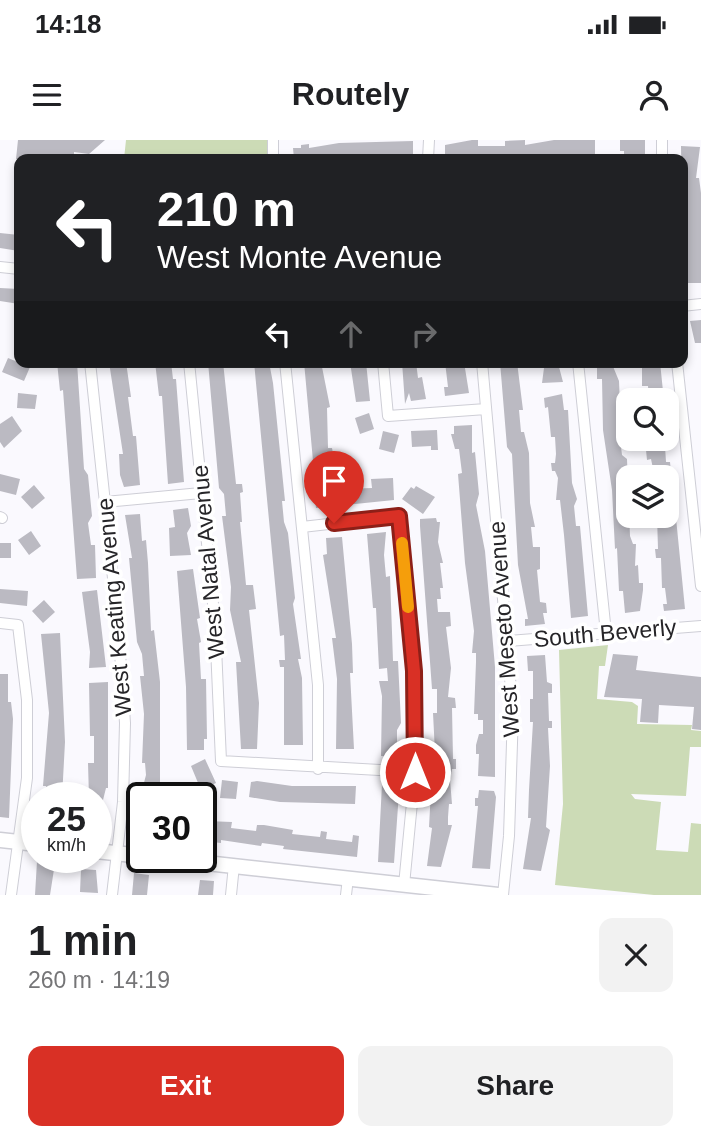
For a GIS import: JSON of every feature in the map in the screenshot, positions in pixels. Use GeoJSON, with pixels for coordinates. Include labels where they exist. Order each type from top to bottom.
{"type":"FeatureCollection","features":[{"type":"Feature","properties":{"kind":"street","name":"West Keating Avenue"},"geometry":{"type":"LineString","coordinates":[[91,368],[125,723],[123,802],[112,895]]}},
{"type":"Feature","properties":{"kind":"street","name":"West Natal Avenue"},"geometry":{"type":"LineString","coordinates":[[190,368],[216,638],[222,761],[318,769]]}},
{"type":"Feature","properties":{"kind":"street"},"geometry":{"type":"LineString","coordinates":[[286,368],[318,685],[318,769],[415,772]]}},
{"type":"Feature","properties":{"kind":"street"},"geometry":{"type":"LineString","coordinates":[[384,368],[388,416],[486,409]]}},
{"type":"Feature","properties":{"kind":"street","name":"West Meseto Avenue"},"geometry":{"type":"LineString","coordinates":[[483,368],[513,712],[512,781],[500,895]]}},
{"type":"Feature","properties":{"kind":"street"},"geometry":{"type":"LineString","coordinates":[[579,368],[606,633]]}},
{"type":"Feature","properties":{"kind":"street"},"geometry":{"type":"LineString","coordinates":[[678,368],[701,586]]}},
{"type":"Feature","properties":{"kind":"street"},"geometry":{"type":"LineString","coordinates":[[105,502],[201,493]]}},
{"type":"Feature","properties":{"kind":"street"},"geometry":{"type":"LineString","coordinates":[[302,527],[399,516],[414,671],[415,772],[404,885]]}},
{"type":"Feature","properties":{"kind":"street"},"geometry":{"type":"LineString","coordinates":[[0,624],[18,625],[27,700],[27,778],[11,895]]}},
{"type":"Feature","properties":{"kind":"street","name":"South Beverly"},"geometry":{"type":"LineString","coordinates":[[508,641],[701,626]]}},
{"type":"Feature","properties":{"kind":"street"},"geometry":{"type":"LineString","coordinates":[[0,840],[20,842]]}},
{"type":"Feature","properties":{"kind":"street"},"geometry":{"type":"LineString","coordinates":[[112,852],[126,854]]}},
{"type":"Feature","properties":{"kind":"street"},"geometry":{"type":"LineString","coordinates":[[217,863],[500,895]]}},
{"type":"Feature","properties":{"kind":"street"},"geometry":{"type":"LineString","coordinates":[[231,895],[234,865]]}},
{"type":"Feature","properties":{"kind":"street"},"geometry":{"type":"LineString","coordinates":[[346,895],[348,878]]}},
{"type":"Feature","properties":{"kind":"green space"},"geometry":{"type":"Polygon","coordinates":[[[126,140],[273,140],[273,154],[125,154],[126,140]]]}},
{"type":"Feature","properties":{"kind":"green space"},"geometry":{"type":"Polygon","coordinates":[[[608,645],[605,666],[599,666],[597,699],[632,702],[638,706],[637,724],[692,725],[691,730],[701,731],[701,747],[690,747],[686,796],[631,794],[635,799],[661,802],[656,850],[688,852],[691,823],[701,824],[701,895],[654,895],[555,885],[563,804],[559,650],[608,645]]]}},
{"type":"Feature","properties":{"kind":"building"},"geometry":{"type":"Polygon","coordinates":[[[18,140],[105,140],[89,154],[17,154],[18,140]]]}},
{"type":"Feature","properties":{"kind":"building"},"geometry":{"type":"Polygon","coordinates":[[[472,140],[478,140],[478,146],[505,146],[505,141],[525,140],[525,145],[554,140],[595,140],[595,154],[445,154],[445,145],[472,140]]]}},
{"type":"Feature","properties":{"kind":"building"},"geometry":{"type":"Polygon","coordinates":[[[620,140],[645,140],[645,154],[624,154],[624,151],[620,151],[620,140]]]}},
{"type":"Feature","properties":{"kind":"building"},"geometry":{"type":"Polygon","coordinates":[[[413,141],[413,154],[294,154],[293,148],[301,148],[301,145],[309,144],[309,148],[339,143],[413,141]]]}},
{"type":"Feature","properties":{"kind":"building"},"geometry":{"type":"Polygon","coordinates":[[[681,146],[700,147],[696,178],[699,178],[701,193],[701,283],[688,283],[688,154],[681,154],[681,146]]]}},
{"type":"Feature","properties":{"kind":"building"},"geometry":{"type":"Polygon","coordinates":[[[0,233],[14,234],[14,250],[0,248],[0,233]]]}},
{"type":"Feature","properties":{"kind":"building"},"geometry":{"type":"Polygon","coordinates":[[[0,288],[14,289],[14,303],[0,301],[0,288]]]}},
{"type":"Feature","properties":{"kind":"building"},"geometry":{"type":"Polygon","coordinates":[[[701,320],[701,343],[695,343],[690,321],[701,320]]]}},
{"type":"Feature","properties":{"kind":"building"},"geometry":{"type":"Polygon","coordinates":[[[8,358],[14,360],[14,368],[30,368],[24,381],[2,372],[8,358]]]}},
{"type":"Feature","properties":{"kind":"building"},"geometry":{"type":"Polygon","coordinates":[[[58,368],[77,368],[84,469],[88,475],[92,516],[88,523],[91,545],[95,545],[96,578],[77,579],[63,390],[60,391],[58,368]]]}},
{"type":"Feature","properties":{"kind":"building"},"geometry":{"type":"Polygon","coordinates":[[[110,368],[127,368],[131,397],[128,397],[133,436],[136,436],[140,485],[124,487],[120,475],[119,454],[123,454],[110,368]]]}},
{"type":"Feature","properties":{"kind":"building"},"geometry":{"type":"Polygon","coordinates":[[[156,368],[172,368],[173,379],[176,379],[184,482],[168,484],[162,396],[159,396],[156,368]]]}},
{"type":"Feature","properties":{"kind":"building"},"geometry":{"type":"Polygon","coordinates":[[[209,368],[224,368],[236,484],[242,484],[240,522],[246,585],[253,585],[256,609],[249,610],[259,703],[257,749],[241,749],[236,662],[241,662],[230,610],[231,587],[222,516],[226,516],[224,494],[219,488],[209,368]]]}},
{"type":"Feature","properties":{"kind":"building"},"geometry":{"type":"Polygon","coordinates":[[[255,368],[270,368],[273,383],[285,501],[282,501],[284,522],[288,533],[295,598],[293,604],[301,659],[298,659],[302,678],[303,745],[284,745],[284,667],[280,667],[279,660],[285,660],[284,635],[280,636],[255,368]]]}},
{"type":"Feature","properties":{"kind":"building"},"geometry":{"type":"Polygon","coordinates":[[[305,368],[322,368],[330,407],[327,408],[328,448],[332,448],[336,470],[314,472],[305,368]]]}},
{"type":"Feature","properties":{"kind":"building"},"geometry":{"type":"Polygon","coordinates":[[[351,368],[367,368],[370,401],[356,402],[351,368]]]}},
{"type":"Feature","properties":{"kind":"building"},"geometry":{"type":"Polygon","coordinates":[[[402,368],[417,368],[418,378],[422,377],[426,399],[411,401],[409,393],[405,404],[402,368]]]}},
{"type":"Feature","properties":{"kind":"building"},"geometry":{"type":"Polygon","coordinates":[[[446,368],[465,368],[469,393],[445,396],[444,387],[448,387],[446,368]]]}},
{"type":"Feature","properties":{"kind":"building"},"geometry":{"type":"Polygon","coordinates":[[[500,368],[518,368],[523,410],[519,410],[521,432],[524,432],[529,453],[530,503],[535,527],[531,527],[533,547],[540,547],[540,569],[537,570],[540,602],[546,603],[547,613],[543,613],[545,624],[525,626],[525,619],[528,619],[518,565],[512,454],[507,447],[500,368]]]}},
{"type":"Feature","properties":{"kind":"building"},"geometry":{"type":"Polygon","coordinates":[[[544,368],[559,368],[563,382],[542,383],[544,368]]]}},
{"type":"Feature","properties":{"kind":"building"},"geometry":{"type":"Polygon","coordinates":[[[597,368],[614,368],[619,381],[619,388],[616,388],[616,451],[622,451],[627,465],[616,465],[616,528],[630,528],[633,544],[636,544],[635,566],[638,565],[639,583],[643,583],[640,611],[625,613],[623,591],[619,591],[612,490],[603,430],[602,379],[597,379],[597,368]]]}},
{"type":"Feature","properties":{"kind":"building"},"geometry":{"type":"Polygon","coordinates":[[[642,368],[661,368],[663,388],[642,386],[642,368]]]}},
{"type":"Feature","properties":{"kind":"building"},"geometry":{"type":"Polygon","coordinates":[[[18,393],[37,395],[35,409],[17,408],[18,393]]]}},
{"type":"Feature","properties":{"kind":"building"},"geometry":{"type":"Polygon","coordinates":[[[562,394],[564,410],[568,410],[572,483],[577,499],[574,506],[576,526],[580,526],[588,616],[571,618],[560,500],[556,500],[558,478],[555,471],[552,471],[551,463],[555,463],[555,437],[551,437],[548,407],[545,408],[544,398],[562,394]]]}},
{"type":"Feature","properties":{"kind":"building"},"geometry":{"type":"Polygon","coordinates":[[[369,413],[374,429],[360,434],[355,418],[369,413]]]}},
{"type":"Feature","properties":{"kind":"building"},"geometry":{"type":"Polygon","coordinates":[[[12,416],[22,431],[4,448],[0,442],[0,424],[12,416]]]}},
{"type":"Feature","properties":{"kind":"building"},"geometry":{"type":"Polygon","coordinates":[[[472,425],[472,453],[475,452],[479,494],[476,505],[485,551],[495,667],[495,777],[478,776],[479,754],[476,754],[476,745],[479,734],[483,734],[483,720],[478,720],[478,714],[474,714],[476,653],[472,653],[474,631],[458,474],[462,473],[459,449],[455,449],[451,434],[454,434],[454,426],[472,425]]]}},
{"type":"Feature","properties":{"kind":"building"},"geometry":{"type":"Polygon","coordinates":[[[437,430],[438,450],[431,450],[431,446],[412,447],[411,431],[437,430]]]}},
{"type":"Feature","properties":{"kind":"building"},"geometry":{"type":"Polygon","coordinates":[[[383,431],[399,435],[394,453],[379,449],[383,431]]]}},
{"type":"Feature","properties":{"kind":"building"},"geometry":{"type":"Polygon","coordinates":[[[646,451],[665,451],[666,462],[670,462],[670,465],[652,465],[651,459],[647,460],[646,451]]]}},
{"type":"Feature","properties":{"kind":"building"},"geometry":{"type":"Polygon","coordinates":[[[0,474],[20,479],[16,495],[0,491],[0,474]]]}},
{"type":"Feature","properties":{"kind":"building"},"geometry":{"type":"Polygon","coordinates":[[[393,478],[394,500],[316,508],[314,490],[372,488],[371,479],[393,478]]]}},
{"type":"Feature","properties":{"kind":"building"},"geometry":{"type":"Polygon","coordinates":[[[34,485],[45,498],[32,509],[21,497],[34,485]]]}},
{"type":"Feature","properties":{"kind":"building"},"geometry":{"type":"Polygon","coordinates":[[[416,486],[435,497],[423,514],[402,499],[411,487],[414,489],[416,486]]]}},
{"type":"Feature","properties":{"kind":"building"},"geometry":{"type":"Polygon","coordinates":[[[188,508],[191,526],[187,533],[191,555],[170,556],[169,528],[175,527],[173,510],[188,508]]]}},
{"type":"Feature","properties":{"kind":"building"},"geometry":{"type":"Polygon","coordinates":[[[140,514],[142,541],[146,540],[151,631],[154,630],[160,682],[160,782],[144,782],[145,763],[142,763],[144,714],[140,676],[144,676],[142,654],[137,642],[129,558],[132,558],[125,515],[140,514]]]}},
{"type":"Feature","properties":{"kind":"building"},"geometry":{"type":"Polygon","coordinates":[[[436,518],[437,522],[440,522],[438,542],[443,563],[440,563],[443,588],[440,588],[441,599],[437,599],[438,612],[450,612],[451,626],[446,627],[451,668],[448,697],[455,698],[456,708],[452,708],[453,759],[456,759],[456,769],[452,769],[450,780],[452,804],[449,804],[448,817],[448,825],[452,825],[441,867],[427,866],[432,828],[429,827],[432,772],[436,772],[433,713],[437,713],[437,689],[432,689],[420,526],[420,519],[436,518]]]}},
{"type":"Feature","properties":{"kind":"building"},"geometry":{"type":"Polygon","coordinates":[[[657,528],[677,528],[685,609],[664,611],[663,604],[667,604],[665,588],[662,588],[661,558],[656,558],[655,549],[658,549],[657,528]]]}},
{"type":"Feature","properties":{"kind":"building"},"geometry":{"type":"Polygon","coordinates":[[[31,531],[41,546],[29,555],[18,540],[31,531]]]}},
{"type":"Feature","properties":{"kind":"building"},"geometry":{"type":"Polygon","coordinates":[[[386,532],[384,555],[386,577],[390,576],[393,661],[398,661],[401,723],[397,730],[397,749],[401,749],[401,757],[381,756],[382,696],[379,681],[388,681],[387,668],[379,669],[376,608],[373,608],[367,534],[386,532]]]}},
{"type":"Feature","properties":{"kind":"building"},"geometry":{"type":"Polygon","coordinates":[[[342,537],[352,644],[353,673],[350,673],[354,749],[336,749],[337,679],[332,638],[336,638],[323,555],[327,554],[326,538],[342,537]]]}},
{"type":"Feature","properties":{"kind":"building"},"geometry":{"type":"Polygon","coordinates":[[[0,543],[11,543],[11,558],[0,558],[0,543]]]}},
{"type":"Feature","properties":{"kind":"building"},"geometry":{"type":"Polygon","coordinates":[[[193,569],[200,618],[197,619],[201,642],[201,679],[206,679],[207,739],[204,739],[204,750],[187,750],[186,687],[177,571],[193,569]]]}},
{"type":"Feature","properties":{"kind":"building"},"geometry":{"type":"Polygon","coordinates":[[[0,589],[28,591],[27,606],[0,603],[0,589]]]}},
{"type":"Feature","properties":{"kind":"building"},"geometry":{"type":"Polygon","coordinates":[[[97,590],[106,667],[89,668],[90,652],[82,592],[97,590]]]}},
{"type":"Feature","properties":{"kind":"building"},"geometry":{"type":"Polygon","coordinates":[[[44,600],[55,612],[43,623],[32,611],[44,600]]]}},
{"type":"Feature","properties":{"kind":"building"},"geometry":{"type":"Polygon","coordinates":[[[60,633],[65,742],[63,782],[43,782],[49,713],[41,634],[60,633]]]}},
{"type":"Feature","properties":{"kind":"building"},"geometry":{"type":"Polygon","coordinates":[[[613,654],[638,656],[636,670],[701,677],[701,730],[692,729],[694,707],[659,705],[658,723],[640,722],[642,699],[604,697],[613,654]]]}},
{"type":"Feature","properties":{"kind":"building"},"geometry":{"type":"Polygon","coordinates":[[[545,655],[547,682],[552,684],[552,693],[548,693],[549,721],[552,721],[552,728],[548,728],[550,766],[546,827],[550,830],[541,871],[523,869],[531,818],[528,818],[533,722],[530,722],[530,699],[533,699],[533,671],[528,671],[527,656],[545,655]]]}},
{"type":"Feature","properties":{"kind":"building"},"geometry":{"type":"Polygon","coordinates":[[[0,674],[8,674],[8,702],[11,702],[13,719],[9,818],[0,817],[0,674]]]}},
{"type":"Feature","properties":{"kind":"building"},"geometry":{"type":"Polygon","coordinates":[[[108,682],[108,782],[89,782],[88,763],[94,763],[94,736],[90,736],[89,683],[108,682]]]}},
{"type":"Feature","properties":{"kind":"building"},"geometry":{"type":"Polygon","coordinates":[[[205,759],[216,782],[198,782],[191,766],[205,759]]]}},
{"type":"Feature","properties":{"kind":"building"},"geometry":{"type":"Polygon","coordinates":[[[222,780],[238,782],[236,799],[220,798],[222,780]]]}},
{"type":"Feature","properties":{"kind":"building"},"geometry":{"type":"Polygon","coordinates":[[[251,782],[292,786],[356,786],[355,804],[280,802],[249,797],[251,782]]]}},
{"type":"Feature","properties":{"kind":"building"},"geometry":{"type":"Polygon","coordinates":[[[382,784],[398,785],[394,863],[378,862],[382,784]]]}},
{"type":"Feature","properties":{"kind":"building"},"geometry":{"type":"Polygon","coordinates":[[[479,790],[494,791],[496,797],[490,869],[472,868],[478,806],[475,806],[475,798],[478,798],[479,790]]]}},
{"type":"Feature","properties":{"kind":"building"},"geometry":{"type":"Polygon","coordinates":[[[217,821],[232,822],[231,828],[256,831],[257,825],[264,825],[293,830],[292,834],[320,837],[321,831],[327,832],[326,839],[352,842],[353,835],[359,836],[357,857],[283,849],[284,846],[262,843],[261,846],[221,840],[221,843],[217,843],[217,821]]]}},
{"type":"Feature","properties":{"kind":"building"},"geometry":{"type":"Polygon","coordinates":[[[36,873],[53,873],[50,895],[35,895],[36,873]]]}},
{"type":"Feature","properties":{"kind":"building"},"geometry":{"type":"Polygon","coordinates":[[[81,873],[96,873],[98,893],[80,892],[81,873]]]}},
{"type":"Feature","properties":{"kind":"building"},"geometry":{"type":"Polygon","coordinates":[[[134,873],[149,875],[147,895],[132,895],[134,873]]]}},
{"type":"Feature","properties":{"kind":"building"},"geometry":{"type":"Polygon","coordinates":[[[200,880],[214,881],[213,895],[198,895],[200,880]]]}},
{"type":"Feature","properties":{"kind":"slow traffic"},"geometry":{"type":"LineString","coordinates":[[402,543],[408,607]]}},
{"type":"Feature","properties":{"kind":"route"},"geometry":{"type":"LineString","coordinates":[[334,523],[399,516],[414,671],[415,772]]}}]}
